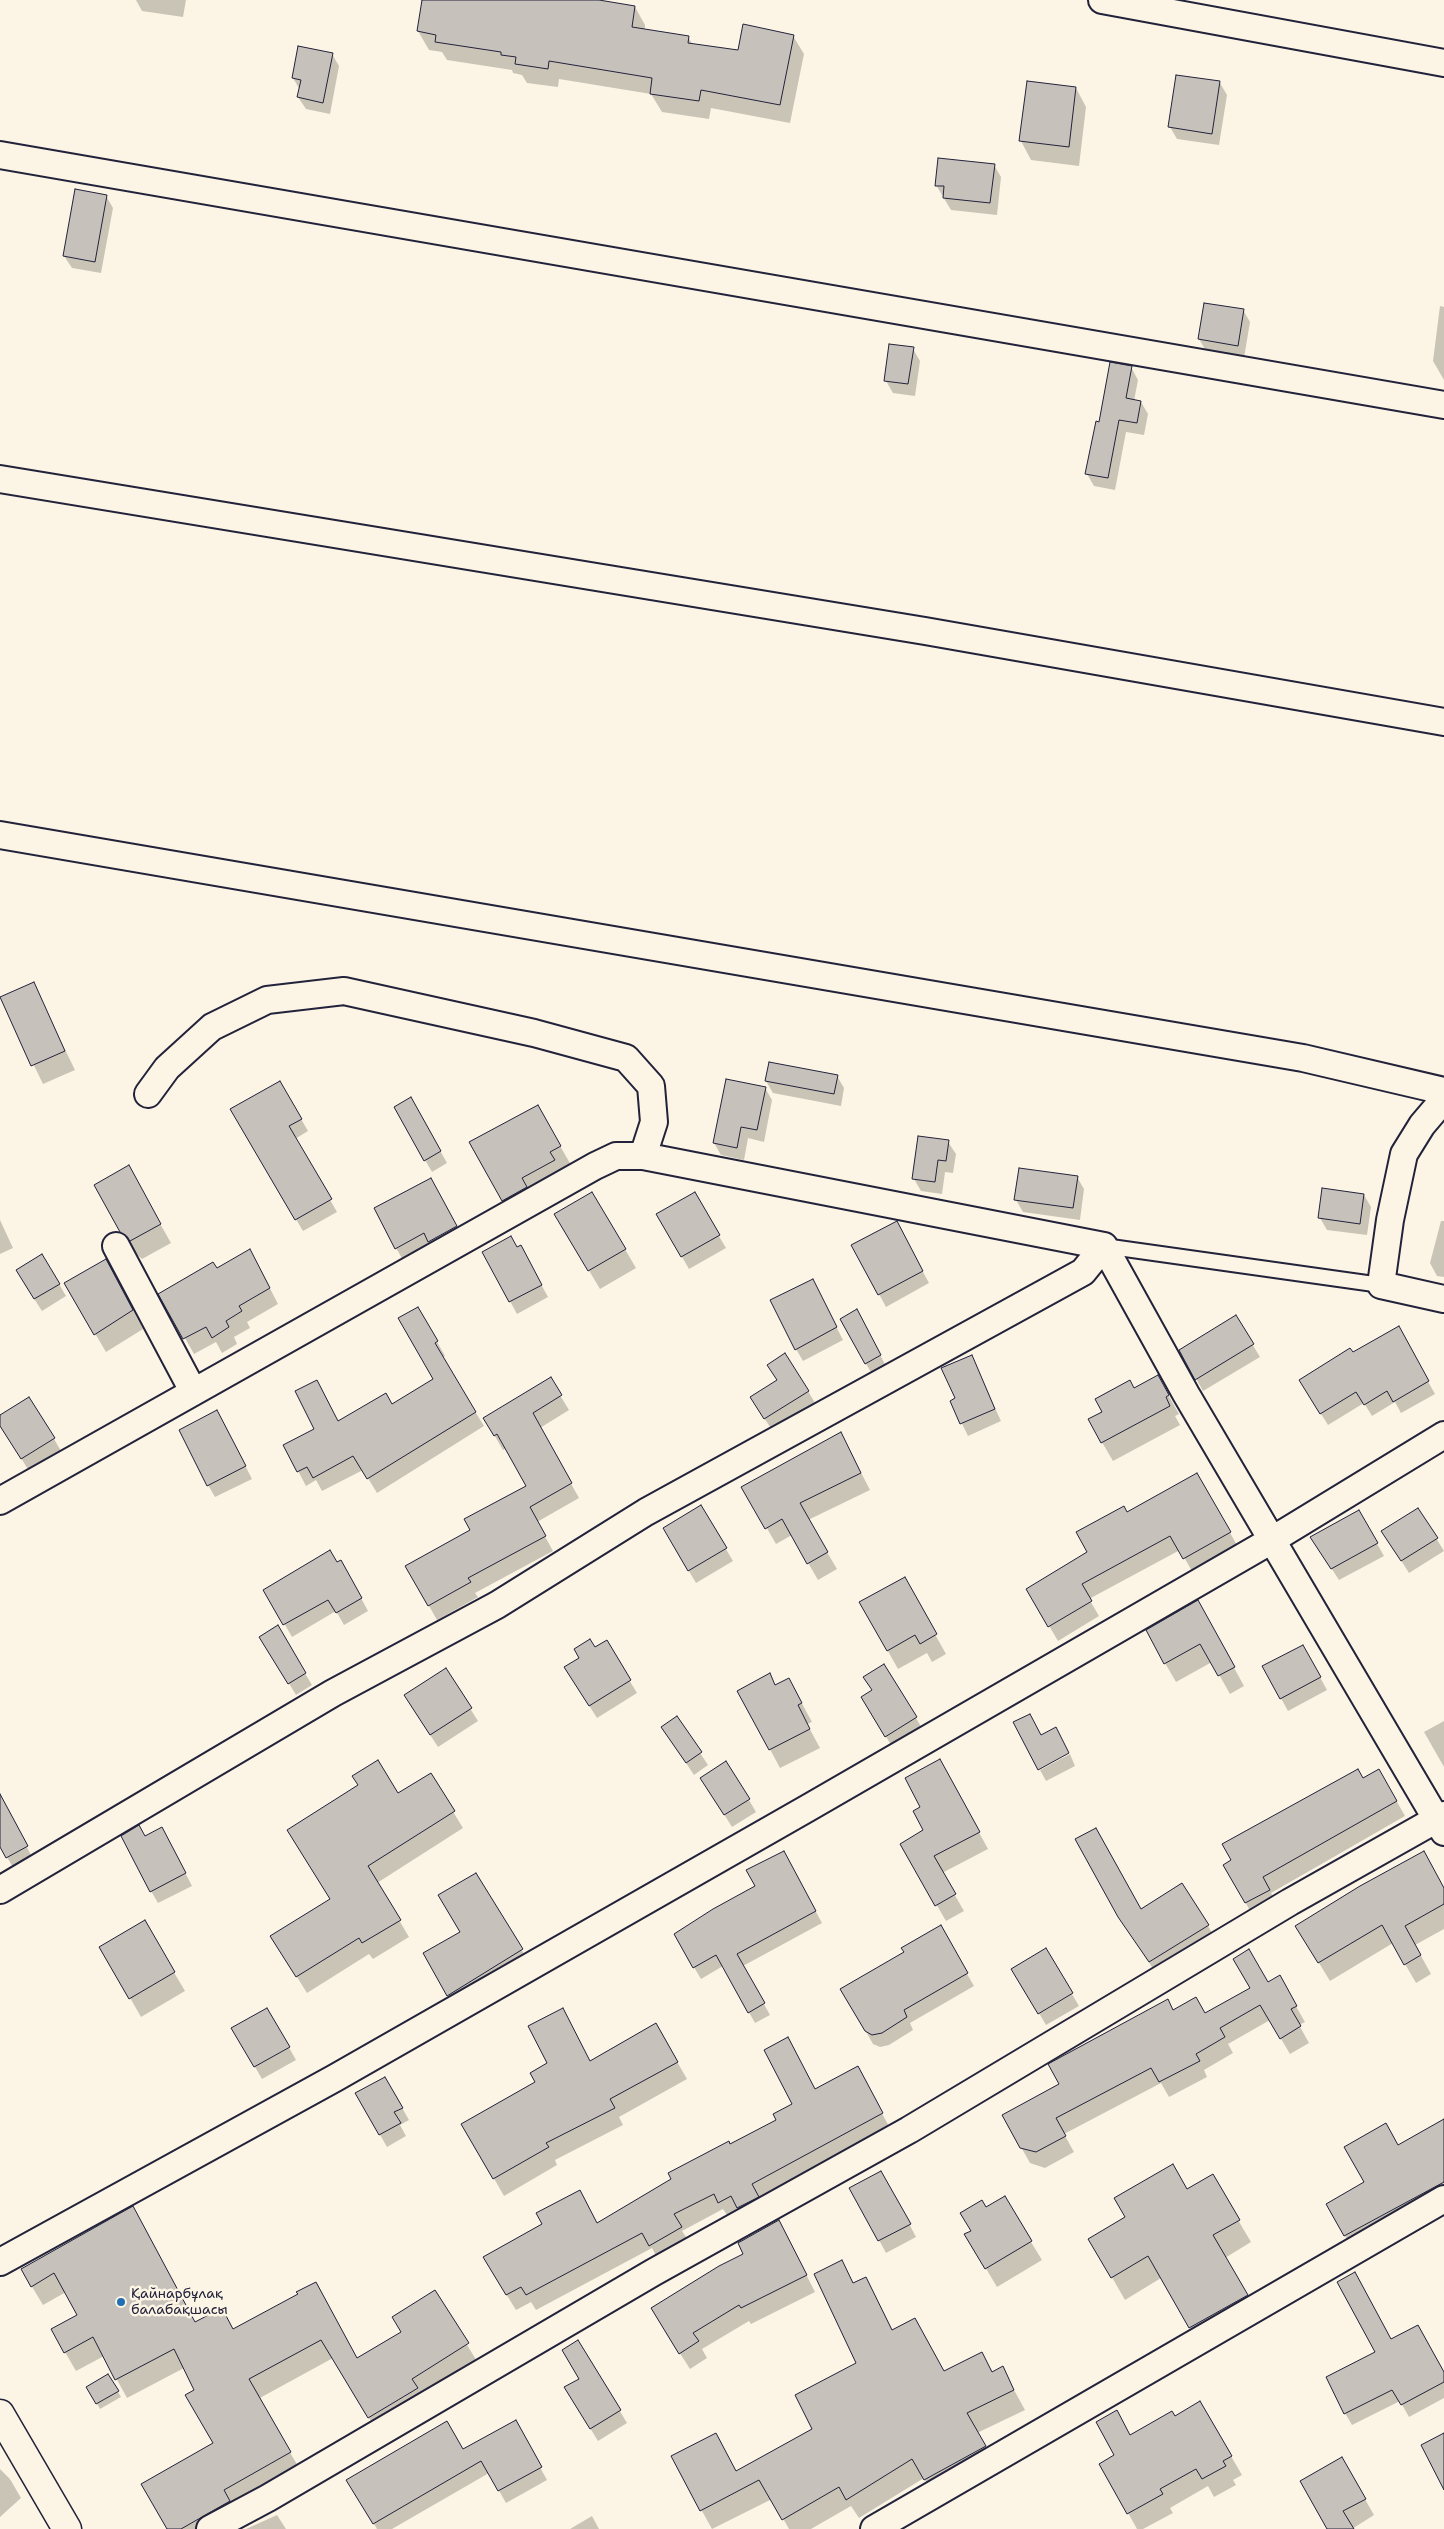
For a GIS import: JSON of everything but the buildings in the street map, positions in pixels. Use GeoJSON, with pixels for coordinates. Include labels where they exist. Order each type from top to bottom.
{"type":"FeatureCollection","features":[{"type":"Feature","properties":{"kind":"street"},"geometry":{"type":"LineString","coordinates":[[1102,0],[1444,63]]}},
{"type":"Feature","properties":{"kind":"street"},"geometry":{"type":"LineString","coordinates":[[0,155],[1444,405]]}},
{"type":"Feature","properties":{"kind":"street"},"geometry":{"type":"LineString","coordinates":[[0,479],[925,631],[1444,722]]}},
{"type":"Feature","properties":{"kind":"street"},"geometry":{"type":"LineString","coordinates":[[0,835],[1303,1058],[1444,1092]]}},
{"type":"Feature","properties":{"kind":"street"},"geometry":{"type":"LineString","coordinates":[[148,1094],[167,1068],[212,1027],[267,1000],[344,991],[534,1033],[626,1058],[651,1086],[654,1122],[643,1156]]}},
{"type":"Feature","properties":{"kind":"street"},"geometry":{"type":"LineString","coordinates":[[1444,1103],[1439,1105],[1422,1125],[1404,1154],[1390,1220],[1381,1285],[1444,1299]]}},
{"type":"Feature","properties":{"kind":"street"},"geometry":{"type":"LineString","coordinates":[[0,1501],[616,1156],[643,1156],[1104,1246],[1186,1394],[1442,1822],[1290,1902],[909,2130],[654,2272],[268,2498],[210,2529]]}},
{"type":"Feature","properties":{"kind":"street"},"geometry":{"type":"LineString","coordinates":[[116,1246],[193,1392]]}},
{"type":"Feature","properties":{"kind":"street"},"geometry":{"type":"LineString","coordinates":[[0,1890],[333,1694],[497,1605],[646,1512],[1083,1272],[1104,1246]]}},
{"type":"Feature","properties":{"kind":"street"},"geometry":{"type":"LineString","coordinates":[[0,2262],[344,2073],[1272,1540],[1444,1435]]}},
{"type":"Feature","properties":{"kind":"street"},"geometry":{"type":"LineString","coordinates":[[874,2529],[1444,2199]]}},
{"type":"Feature","properties":{"kind":"street"},"geometry":{"type":"LineString","coordinates":[[0,2414],[67,2529]]}},
{"type":"Feature","properties":{"kind":"lane"},"geometry":{"type":"LineString","coordinates":[[1104,1246],[1381,1285]]}},
{"type":"Feature","properties":{"kind":"place","name":"Қайнарбұлақ балабақшасы"},"geometry":{"type":"Point","coordinates":[121,2302]}}]}
